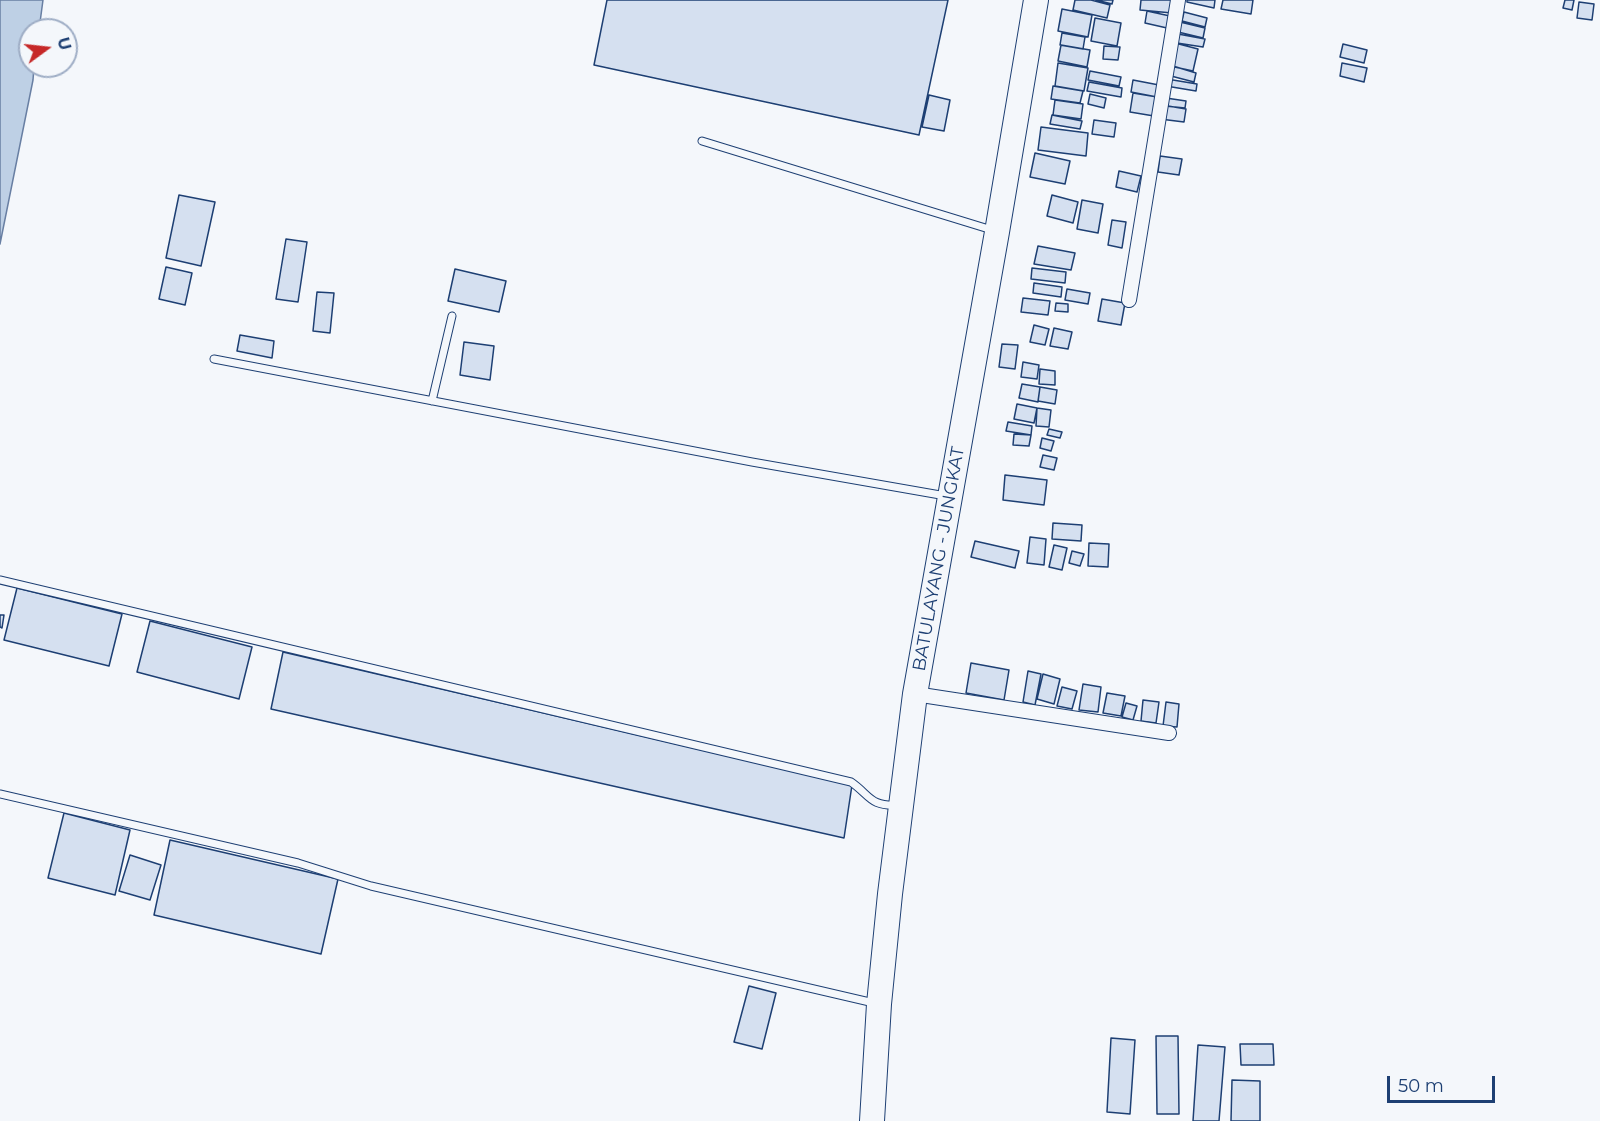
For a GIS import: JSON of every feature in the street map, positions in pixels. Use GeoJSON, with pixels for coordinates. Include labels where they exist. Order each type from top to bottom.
{"type":"FeatureCollection","features":[{"type":"Feature","properties":{"kind":"highway","name":"BATULAYANG - JUNGKAT"},"geometry":{"type":"LineString","coordinates":[[872,1121],[879,1004],[915,694],[1036,0]]}},
{"type":"Feature","properties":{"kind":"street"},"geometry":{"type":"LineString","coordinates":[[1129,300],[1178,0]]}},
{"type":"Feature","properties":{"kind":"street"},"geometry":{"type":"LineString","coordinates":[[915,694],[1169,733]]}},
{"type":"Feature","properties":{"kind":"lane"},"geometry":{"type":"LineString","coordinates":[[702,141],[997,232]]}},
{"type":"Feature","properties":{"kind":"lane"},"geometry":{"type":"LineString","coordinates":[[432,400],[452,316]]}},
{"type":"Feature","properties":{"kind":"lane"},"geometry":{"type":"LineString","coordinates":[[214,359],[741,460],[951,497]]}},
{"type":"Feature","properties":{"kind":"lane"},"geometry":{"type":"LineString","coordinates":[[0,580],[850,782],[871,801],[891,806],[901,805]]}},
{"type":"Feature","properties":{"kind":"lane"},"geometry":{"type":"LineString","coordinates":[[0,794],[298,863],[371,886],[879,1004]]}},
{"type":"Feature","properties":{"kind":"water"},"geometry":{"type":"Polygon","coordinates":[[[0,0],[43,0],[41,18],[18,18],[18,78],[33,78],[33,80],[0,244],[0,0]]]}},
{"type":"Feature","properties":{"kind":"building"},"geometry":{"type":"Polygon","coordinates":[[[607,0],[948,0],[919,135],[594,65],[607,0]]]}},
{"type":"Feature","properties":{"kind":"building"},"geometry":{"type":"Polygon","coordinates":[[[1075,0],[1091,0],[1110,5],[1107,18],[1073,10],[1075,0]]]}},
{"type":"Feature","properties":{"kind":"building"},"geometry":{"type":"Polygon","coordinates":[[[1096,0],[1113,0],[1112,4],[1096,0]]]}},
{"type":"Feature","properties":{"kind":"building"},"geometry":{"type":"Polygon","coordinates":[[[1141,0],[1174,0],[1172,13],[1140,10],[1141,0]]]}},
{"type":"Feature","properties":{"kind":"building"},"geometry":{"type":"Polygon","coordinates":[[[1187,0],[1215,0],[1214,8],[1187,2],[1187,0]]]}},
{"type":"Feature","properties":{"kind":"building"},"geometry":{"type":"Polygon","coordinates":[[[1223,0],[1253,0],[1251,14],[1221,9],[1223,0]]]}},
{"type":"Feature","properties":{"kind":"building"},"geometry":{"type":"Polygon","coordinates":[[[1565,0],[1574,0],[1572,10],[1563,8],[1565,0]]]}},
{"type":"Feature","properties":{"kind":"building"},"geometry":{"type":"Polygon","coordinates":[[[1579,2],[1594,4],[1592,20],[1577,18],[1579,2]]]}},
{"type":"Feature","properties":{"kind":"building"},"geometry":{"type":"Polygon","coordinates":[[[1062,9],[1092,15],[1088,37],[1058,31],[1062,9]]]}},
{"type":"Feature","properties":{"kind":"building"},"geometry":{"type":"Polygon","coordinates":[[[1147,11],[1170,16],[1167,28],[1145,23],[1147,11]]]}},
{"type":"Feature","properties":{"kind":"building"},"geometry":{"type":"Polygon","coordinates":[[[1184,12],[1207,18],[1205,27],[1182,21],[1184,12]]]}},
{"type":"Feature","properties":{"kind":"building"},"geometry":{"type":"Polygon","coordinates":[[[1095,18],[1121,23],[1117,46],[1091,41],[1095,18]]]}},
{"type":"Feature","properties":{"kind":"building"},"geometry":{"type":"Polygon","coordinates":[[[1180,22],[1205,28],[1203,38],[1178,32],[1180,22]]]}},
{"type":"Feature","properties":{"kind":"building"},"geometry":{"type":"Polygon","coordinates":[[[1062,33],[1085,37],[1083,49],[1060,45],[1062,33]]]}},
{"type":"Feature","properties":{"kind":"building"},"geometry":{"type":"Polygon","coordinates":[[[1178,34],[1205,39],[1203,47],[1177,43],[1178,34]]]}},
{"type":"Feature","properties":{"kind":"building"},"geometry":{"type":"Polygon","coordinates":[[[1175,43],[1198,49],[1193,71],[1170,66],[1175,43]]]}},
{"type":"Feature","properties":{"kind":"building"},"geometry":{"type":"Polygon","coordinates":[[[1343,44],[1367,50],[1364,63],[1340,57],[1343,44]]]}},
{"type":"Feature","properties":{"kind":"building"},"geometry":{"type":"Polygon","coordinates":[[[1061,45],[1090,50],[1087,67],[1058,61],[1061,45]]]}},
{"type":"Feature","properties":{"kind":"building"},"geometry":{"type":"Polygon","coordinates":[[[1104,46],[1120,47],[1118,60],[1103,59],[1104,46]]]}},
{"type":"Feature","properties":{"kind":"building"},"geometry":{"type":"Polygon","coordinates":[[[1058,63],[1088,68],[1084,91],[1055,86],[1058,63]]]}},
{"type":"Feature","properties":{"kind":"building"},"geometry":{"type":"Polygon","coordinates":[[[1342,63],[1367,68],[1364,82],[1340,76],[1342,63]]]}},
{"type":"Feature","properties":{"kind":"building"},"geometry":{"type":"Polygon","coordinates":[[[1173,66],[1196,73],[1194,82],[1171,76],[1173,66]]]}},
{"type":"Feature","properties":{"kind":"building"},"geometry":{"type":"Polygon","coordinates":[[[1090,71],[1121,77],[1119,86],[1088,80],[1090,71]]]}},
{"type":"Feature","properties":{"kind":"building"},"geometry":{"type":"Polygon","coordinates":[[[1167,79],[1197,84],[1196,91],[1166,86],[1167,79]]]}},
{"type":"Feature","properties":{"kind":"building"},"geometry":{"type":"Polygon","coordinates":[[[1133,80],[1159,85],[1157,97],[1131,92],[1133,80]]]}},
{"type":"Feature","properties":{"kind":"building"},"geometry":{"type":"Polygon","coordinates":[[[1089,82],[1122,88],[1121,97],[1087,91],[1089,82]]]}},
{"type":"Feature","properties":{"kind":"building"},"geometry":{"type":"Polygon","coordinates":[[[1053,86],[1083,91],[1080,103],[1051,99],[1053,86]]]}},
{"type":"Feature","properties":{"kind":"building"},"geometry":{"type":"Polygon","coordinates":[[[1133,93],[1157,97],[1154,116],[1130,112],[1133,93]]]}},
{"type":"Feature","properties":{"kind":"building"},"geometry":{"type":"Polygon","coordinates":[[[1090,94],[1106,98],[1104,108],[1088,104],[1090,94]]]}},
{"type":"Feature","properties":{"kind":"building"},"geometry":{"type":"Polygon","coordinates":[[[929,95],[950,100],[944,131],[922,127],[929,95]]]}},
{"type":"Feature","properties":{"kind":"building"},"geometry":{"type":"Polygon","coordinates":[[[1166,98],[1186,101],[1185,108],[1165,106],[1166,98]]]}},
{"type":"Feature","properties":{"kind":"building"},"geometry":{"type":"Polygon","coordinates":[[[1055,100],[1083,104],[1081,119],[1053,115],[1055,100]]]}},
{"type":"Feature","properties":{"kind":"building"},"geometry":{"type":"Polygon","coordinates":[[[1162,105],[1186,109],[1184,122],[1160,119],[1162,105]]]}},
{"type":"Feature","properties":{"kind":"building"},"geometry":{"type":"Polygon","coordinates":[[[1052,115],[1082,121],[1080,129],[1050,124],[1052,115]]]}},
{"type":"Feature","properties":{"kind":"building"},"geometry":{"type":"Polygon","coordinates":[[[1094,120],[1116,123],[1114,137],[1092,134],[1094,120]]]}},
{"type":"Feature","properties":{"kind":"building"},"geometry":{"type":"Polygon","coordinates":[[[1041,127],[1088,133],[1086,156],[1038,150],[1041,127]]]}},
{"type":"Feature","properties":{"kind":"building"},"geometry":{"type":"Polygon","coordinates":[[[1035,153],[1070,161],[1065,184],[1030,177],[1035,153]]]}},
{"type":"Feature","properties":{"kind":"building"},"geometry":{"type":"Polygon","coordinates":[[[1160,156],[1182,159],[1179,175],[1158,172],[1160,156]]]}},
{"type":"Feature","properties":{"kind":"building"},"geometry":{"type":"Polygon","coordinates":[[[1119,171],[1141,176],[1137,192],[1116,187],[1119,171]]]}},
{"type":"Feature","properties":{"kind":"building"},"geometry":{"type":"Polygon","coordinates":[[[179,195],[215,202],[201,266],[166,258],[179,195]]]}},
{"type":"Feature","properties":{"kind":"building"},"geometry":{"type":"Polygon","coordinates":[[[1052,195],[1078,202],[1073,223],[1047,216],[1052,195]]]}},
{"type":"Feature","properties":{"kind":"building"},"geometry":{"type":"Polygon","coordinates":[[[1082,200],[1103,204],[1098,233],[1077,229],[1082,200]]]}},
{"type":"Feature","properties":{"kind":"building"},"geometry":{"type":"Polygon","coordinates":[[[1112,220],[1126,222],[1122,248],[1108,245],[1112,220]]]}},
{"type":"Feature","properties":{"kind":"building"},"geometry":{"type":"Polygon","coordinates":[[[286,239],[307,242],[298,302],[276,299],[286,239]]]}},
{"type":"Feature","properties":{"kind":"building"},"geometry":{"type":"Polygon","coordinates":[[[1038,246],[1075,253],[1071,270],[1034,264],[1038,246]]]}},
{"type":"Feature","properties":{"kind":"building"},"geometry":{"type":"Polygon","coordinates":[[[166,267],[192,273],[185,305],[159,299],[166,267]]]}},
{"type":"Feature","properties":{"kind":"building"},"geometry":{"type":"Polygon","coordinates":[[[1032,268],[1066,272],[1065,283],[1031,279],[1032,268]]]}},
{"type":"Feature","properties":{"kind":"building"},"geometry":{"type":"Polygon","coordinates":[[[455,269],[506,281],[499,312],[448,301],[455,269]]]}},
{"type":"Feature","properties":{"kind":"building"},"geometry":{"type":"Polygon","coordinates":[[[1034,283],[1062,287],[1061,297],[1033,293],[1034,283]]]}},
{"type":"Feature","properties":{"kind":"building"},"geometry":{"type":"Polygon","coordinates":[[[1067,289],[1090,293],[1088,304],[1065,300],[1067,289]]]}},
{"type":"Feature","properties":{"kind":"building"},"geometry":{"type":"Polygon","coordinates":[[[317,292],[334,293],[330,333],[313,331],[317,292]]]}},
{"type":"Feature","properties":{"kind":"building"},"geometry":{"type":"Polygon","coordinates":[[[1023,298],[1050,301],[1048,315],[1021,312],[1023,298]]]}},
{"type":"Feature","properties":{"kind":"building"},"geometry":{"type":"Polygon","coordinates":[[[1102,299],[1125,303],[1121,325],[1098,321],[1102,299]]]}},
{"type":"Feature","properties":{"kind":"building"},"geometry":{"type":"Polygon","coordinates":[[[1056,303],[1068,304],[1068,312],[1055,311],[1056,303]]]}},
{"type":"Feature","properties":{"kind":"building"},"geometry":{"type":"Polygon","coordinates":[[[1034,325],[1049,329],[1045,345],[1030,342],[1034,325]]]}},
{"type":"Feature","properties":{"kind":"building"},"geometry":{"type":"Polygon","coordinates":[[[1054,328],[1072,332],[1068,349],[1050,346],[1054,328]]]}},
{"type":"Feature","properties":{"kind":"building"},"geometry":{"type":"Polygon","coordinates":[[[240,335],[274,341],[272,358],[237,351],[240,335]]]}},
{"type":"Feature","properties":{"kind":"building"},"geometry":{"type":"Polygon","coordinates":[[[464,342],[494,346],[490,380],[460,375],[464,342]]]}},
{"type":"Feature","properties":{"kind":"building"},"geometry":{"type":"Polygon","coordinates":[[[1002,344],[1018,345],[1015,369],[999,367],[1002,344]]]}},
{"type":"Feature","properties":{"kind":"building"},"geometry":{"type":"Polygon","coordinates":[[[1023,362],[1039,365],[1037,379],[1021,377],[1023,362]]]}},
{"type":"Feature","properties":{"kind":"building"},"geometry":{"type":"Polygon","coordinates":[[[1040,369],[1055,371],[1055,385],[1039,384],[1040,369]]]}},
{"type":"Feature","properties":{"kind":"building"},"geometry":{"type":"Polygon","coordinates":[[[1022,384],[1040,387],[1038,402],[1019,398],[1022,384]]]}},
{"type":"Feature","properties":{"kind":"building"},"geometry":{"type":"Polygon","coordinates":[[[1040,387],[1057,390],[1055,404],[1038,401],[1040,387]]]}},
{"type":"Feature","properties":{"kind":"building"},"geometry":{"type":"Polygon","coordinates":[[[1017,404],[1037,408],[1034,423],[1014,419],[1017,404]]]}},
{"type":"Feature","properties":{"kind":"building"},"geometry":{"type":"Polygon","coordinates":[[[1037,408],[1051,410],[1049,427],[1036,426],[1037,408]]]}},
{"type":"Feature","properties":{"kind":"building"},"geometry":{"type":"Polygon","coordinates":[[[1008,422],[1032,426],[1031,435],[1006,431],[1008,422]]]}},
{"type":"Feature","properties":{"kind":"building"},"geometry":{"type":"Polygon","coordinates":[[[1049,429],[1062,432],[1060,438],[1047,435],[1049,429]]]}},
{"type":"Feature","properties":{"kind":"building"},"geometry":{"type":"Polygon","coordinates":[[[1014,434],[1031,435],[1029,446],[1013,445],[1014,434]]]}},
{"type":"Feature","properties":{"kind":"building"},"geometry":{"type":"Polygon","coordinates":[[[1042,438],[1054,441],[1051,451],[1040,448],[1042,438]]]}},
{"type":"Feature","properties":{"kind":"building"},"geometry":{"type":"Polygon","coordinates":[[[1043,455],[1057,458],[1054,470],[1040,467],[1043,455]]]}},
{"type":"Feature","properties":{"kind":"building"},"geometry":{"type":"Polygon","coordinates":[[[1005,475],[1047,480],[1044,505],[1003,500],[1005,475]]]}},
{"type":"Feature","properties":{"kind":"building"},"geometry":{"type":"Polygon","coordinates":[[[1053,523],[1082,525],[1081,541],[1052,539],[1053,523]]]}},
{"type":"Feature","properties":{"kind":"building"},"geometry":{"type":"Polygon","coordinates":[[[1030,537],[1046,539],[1044,565],[1027,563],[1030,537]]]}},
{"type":"Feature","properties":{"kind":"building"},"geometry":{"type":"Polygon","coordinates":[[[975,541],[1019,551],[1015,568],[971,557],[975,541]]]}},
{"type":"Feature","properties":{"kind":"building"},"geometry":{"type":"Polygon","coordinates":[[[1089,543],[1109,544],[1108,567],[1088,566],[1089,543]]]}},
{"type":"Feature","properties":{"kind":"building"},"geometry":{"type":"Polygon","coordinates":[[[1054,545],[1067,548],[1062,570],[1049,567],[1054,545]]]}},
{"type":"Feature","properties":{"kind":"building"},"geometry":{"type":"Polygon","coordinates":[[[1072,551],[1084,554],[1080,566],[1069,563],[1072,551]]]}},
{"type":"Feature","properties":{"kind":"building"},"geometry":{"type":"Polygon","coordinates":[[[17,588],[122,614],[109,666],[4,640],[17,588]]]}},
{"type":"Feature","properties":{"kind":"building"},"geometry":{"type":"Polygon","coordinates":[[[0,615],[4,615],[2,628],[0,627],[0,615]]]}},
{"type":"Feature","properties":{"kind":"building"},"geometry":{"type":"Polygon","coordinates":[[[150,621],[252,647],[239,699],[137,672],[150,621]]]}},
{"type":"Feature","properties":{"kind":"building"},"geometry":{"type":"Polygon","coordinates":[[[283,652],[852,785],[844,838],[271,709],[283,652]]]}},
{"type":"Feature","properties":{"kind":"building"},"geometry":{"type":"Polygon","coordinates":[[[971,663],[1009,670],[1004,700],[966,693],[971,663]]]}},
{"type":"Feature","properties":{"kind":"building"},"geometry":{"type":"Polygon","coordinates":[[[1028,671],[1041,674],[1035,705],[1023,702],[1028,671]]]}},
{"type":"Feature","properties":{"kind":"building"},"geometry":{"type":"Polygon","coordinates":[[[1043,674],[1060,679],[1054,704],[1037,699],[1043,674]]]}},
{"type":"Feature","properties":{"kind":"building"},"geometry":{"type":"Polygon","coordinates":[[[1083,684],[1101,687],[1098,712],[1079,710],[1083,684]]]}},
{"type":"Feature","properties":{"kind":"building"},"geometry":{"type":"Polygon","coordinates":[[[1062,687],[1077,691],[1072,709],[1057,706],[1062,687]]]}},
{"type":"Feature","properties":{"kind":"building"},"geometry":{"type":"Polygon","coordinates":[[[1107,693],[1125,696],[1121,716],[1103,713],[1107,693]]]}},
{"type":"Feature","properties":{"kind":"building"},"geometry":{"type":"Polygon","coordinates":[[[1143,700],[1159,702],[1156,723],[1141,721],[1143,700]]]}},
{"type":"Feature","properties":{"kind":"building"},"geometry":{"type":"Polygon","coordinates":[[[1166,702],[1179,704],[1177,727],[1163,726],[1166,702]]]}},
{"type":"Feature","properties":{"kind":"building"},"geometry":{"type":"Polygon","coordinates":[[[1126,703],[1137,706],[1133,720],[1122,717],[1126,703]]]}},
{"type":"Feature","properties":{"kind":"building"},"geometry":{"type":"Polygon","coordinates":[[[64,813],[130,830],[115,895],[48,878],[64,813]]]}},
{"type":"Feature","properties":{"kind":"building"},"geometry":{"type":"Polygon","coordinates":[[[170,840],[338,879],[321,954],[154,915],[170,840]]]}},
{"type":"Feature","properties":{"kind":"building"},"geometry":{"type":"Polygon","coordinates":[[[130,855],[161,865],[150,900],[119,891],[130,855]]]}},
{"type":"Feature","properties":{"kind":"building"},"geometry":{"type":"Polygon","coordinates":[[[749,986],[776,993],[762,1049],[734,1042],[749,986]]]}},
{"type":"Feature","properties":{"kind":"building"},"geometry":{"type":"Polygon","coordinates":[[[1156,1036],[1178,1036],[1179,1114],[1157,1114],[1156,1036]]]}},
{"type":"Feature","properties":{"kind":"building"},"geometry":{"type":"Polygon","coordinates":[[[1111,1038],[1135,1040],[1130,1114],[1107,1112],[1111,1038]]]}},
{"type":"Feature","properties":{"kind":"building"},"geometry":{"type":"Polygon","coordinates":[[[1240,1044],[1273,1044],[1274,1065],[1241,1065],[1240,1044]]]}},
{"type":"Feature","properties":{"kind":"building"},"geometry":{"type":"Polygon","coordinates":[[[1198,1045],[1225,1047],[1219,1121],[1193,1121],[1198,1045]]]}},
{"type":"Feature","properties":{"kind":"building"},"geometry":{"type":"Polygon","coordinates":[[[1232,1080],[1260,1081],[1260,1121],[1231,1121],[1232,1080]]]}}]}
